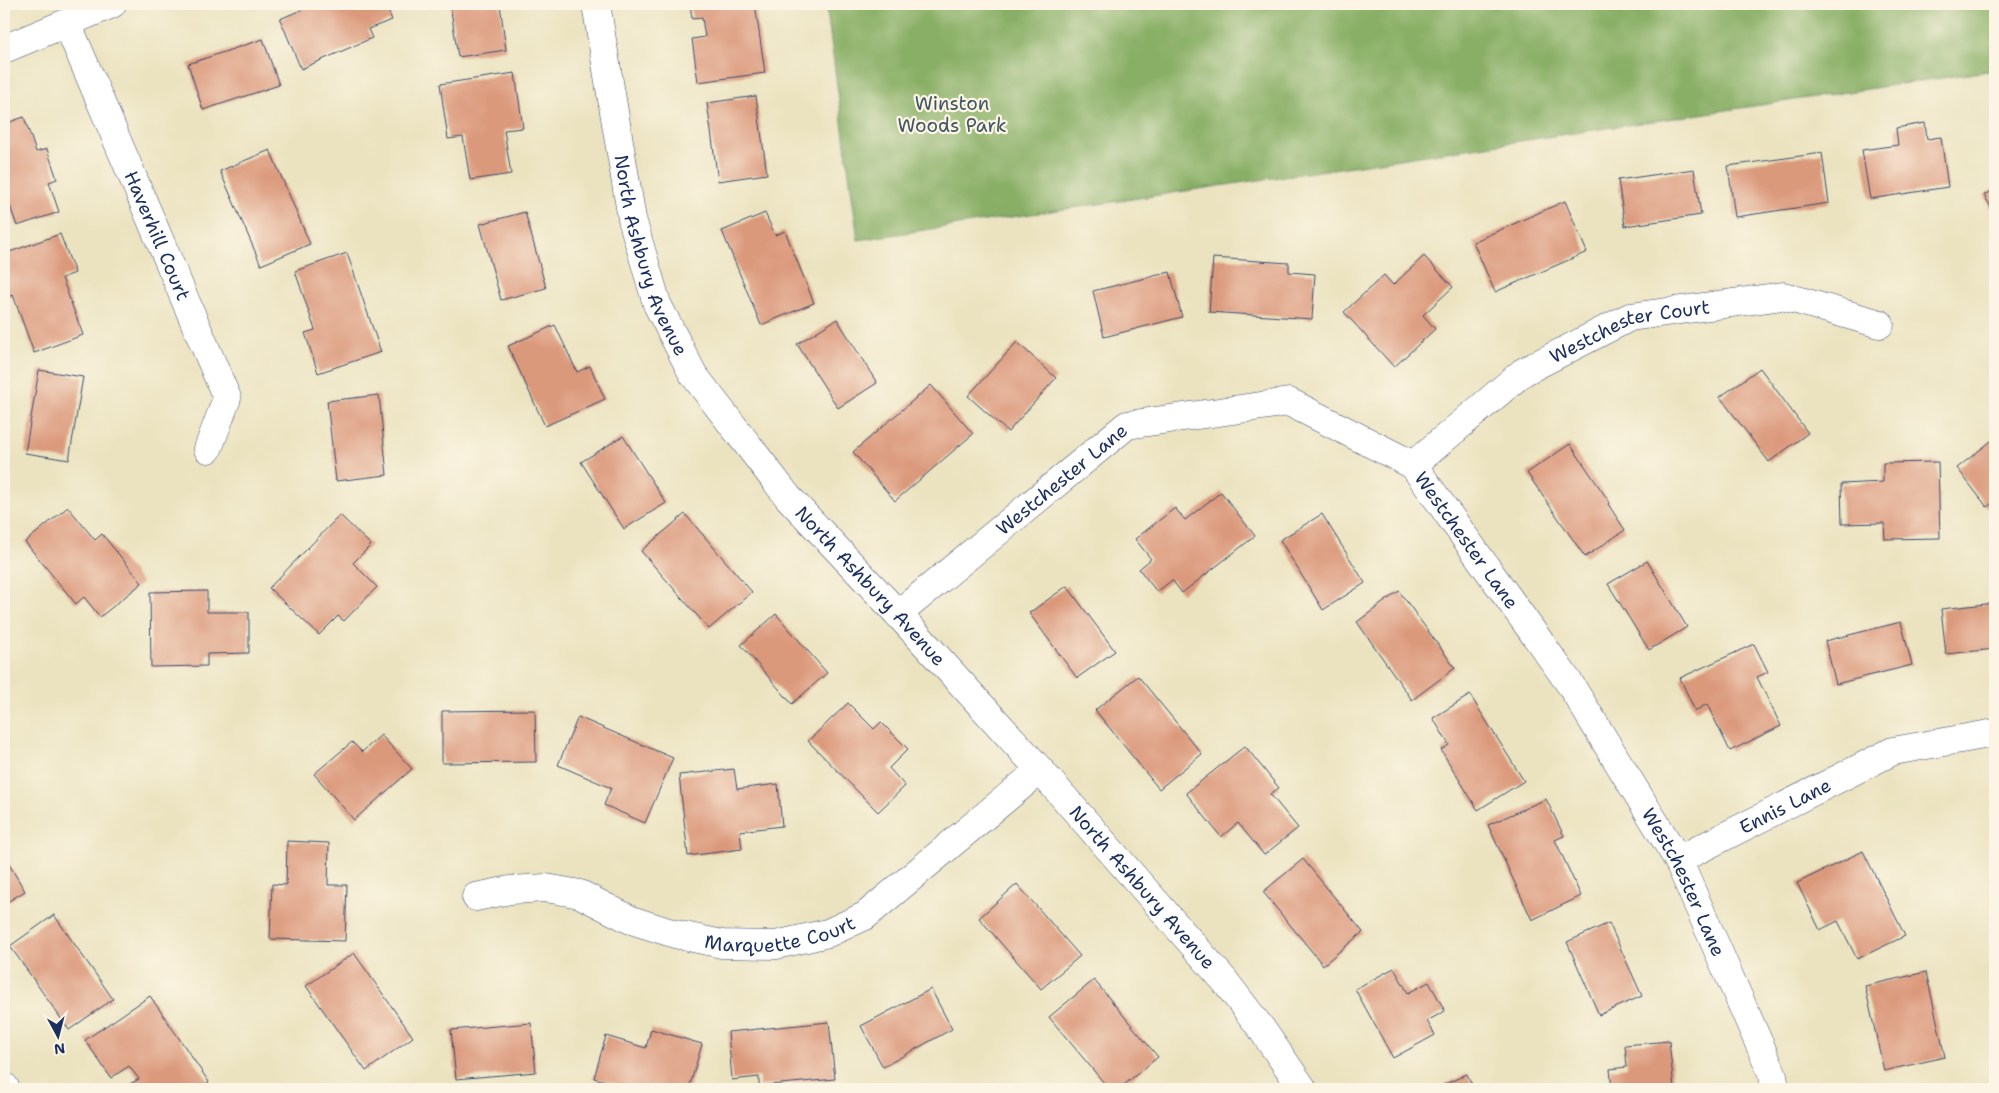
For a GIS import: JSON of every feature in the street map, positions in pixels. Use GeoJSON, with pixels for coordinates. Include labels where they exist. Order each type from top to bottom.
{"type":"FeatureCollection","features":[{"type":"Feature","properties":{"kind":"street"},"geometry":{"type":"LineString","coordinates":[[4,49],[112,4]]}},
{"type":"Feature","properties":{"kind":"street","name":"North Ashbury Avenue"},"geometry":{"type":"LineString","coordinates":[[596,4],[632,219],[657,304],[692,374],[788,497],[1040,770],[1224,980],[1261,1028],[1303,1089]]}},
{"type":"Feature","properties":{"kind":"street","name":"Haverhill Court"},"geometry":{"type":"LineString","coordinates":[[67,23],[227,398],[208,449]]}},
{"type":"Feature","properties":{"kind":"street","name":"Westchester Court"},"geometry":{"type":"LineString","coordinates":[[1413,464],[1523,372],[1630,317],[1783,296],[1880,324]]}},
{"type":"Feature","properties":{"kind":"street","name":"Westchester Lane"},"geometry":{"type":"LineString","coordinates":[[898,614],[1127,425],[1289,402],[1413,464],[1570,684],[1678,860],[1773,1075],[1775,1089]]}},
{"type":"Feature","properties":{"kind":"street","name":"Ennis Lane"},"geometry":{"type":"LineString","coordinates":[[1678,860],[1893,751],[1995,733]]}},
{"type":"Feature","properties":{"kind":"street","name":"Marquette Court"},"geometry":{"type":"LineString","coordinates":[[476,897],[510,890],[546,888],[580,894],[631,920],[675,934],[722,944],[776,945],[828,933],[865,916],[1040,770]]}},
{"type":"Feature","properties":{"kind":"green space","name":"Winston Woods Park"},"geometry":{"type":"Polygon","coordinates":[[[826,4],[1995,4],[1995,70],[858,240],[826,4]]]}},
{"type":"Feature","properties":{"kind":"building"},"geometry":{"type":"Polygon","coordinates":[[[315,4],[385,4],[392,20],[368,29],[372,38],[301,69],[280,19],[315,4]]]}},
{"type":"Feature","properties":{"kind":"building"},"geometry":{"type":"Polygon","coordinates":[[[450,4],[500,4],[506,50],[458,57],[450,4]]]}},
{"type":"Feature","properties":{"kind":"building"},"geometry":{"type":"Polygon","coordinates":[[[690,4],[755,4],[765,73],[698,82],[692,39],[705,37],[702,18],[692,19],[690,4]]]}},
{"type":"Feature","properties":{"kind":"building"},"geometry":{"type":"Polygon","coordinates":[[[263,39],[279,85],[203,110],[188,64],[263,39]]]}},
{"type":"Feature","properties":{"kind":"building"},"geometry":{"type":"Polygon","coordinates":[[[515,73],[523,128],[504,130],[511,174],[470,180],[463,137],[448,139],[440,84],[515,73]]]}},
{"type":"Feature","properties":{"kind":"building"},"geometry":{"type":"Polygon","coordinates":[[[756,96],[767,174],[718,181],[707,103],[756,96]]]}},
{"type":"Feature","properties":{"kind":"building"},"geometry":{"type":"Polygon","coordinates":[[[24,117],[36,152],[47,149],[57,179],[49,182],[59,212],[17,226],[9,203],[4,205],[4,124],[24,117]]]}},
{"type":"Feature","properties":{"kind":"building"},"geometry":{"type":"Polygon","coordinates":[[[1925,123],[1927,139],[1941,137],[1948,187],[1870,199],[1862,150],[1898,145],[1896,128],[1925,123]]]}},
{"type":"Feature","properties":{"kind":"building"},"geometry":{"type":"Polygon","coordinates":[[[270,150],[310,244],[261,265],[220,171],[270,150]]]}},
{"type":"Feature","properties":{"kind":"building"},"geometry":{"type":"Polygon","coordinates":[[[1822,153],[1829,203],[1735,217],[1728,166],[1822,153]]]}},
{"type":"Feature","properties":{"kind":"building"},"geometry":{"type":"Polygon","coordinates":[[[1694,169],[1701,215],[1625,226],[1618,180],[1694,169]]]}},
{"type":"Feature","properties":{"kind":"building"},"geometry":{"type":"Polygon","coordinates":[[[1995,189],[1995,214],[1984,195],[1995,189]]]}},
{"type":"Feature","properties":{"kind":"building"},"geometry":{"type":"Polygon","coordinates":[[[1565,201],[1587,252],[1495,292],[1473,242],[1565,201]]]}},
{"type":"Feature","properties":{"kind":"building"},"geometry":{"type":"Polygon","coordinates":[[[525,212],[546,288],[501,300],[480,224],[525,212]]]}},
{"type":"Feature","properties":{"kind":"building"},"geometry":{"type":"Polygon","coordinates":[[[765,213],[775,235],[785,231],[814,303],[761,325],[722,231],[765,213]]]}},
{"type":"Feature","properties":{"kind":"building"},"geometry":{"type":"Polygon","coordinates":[[[60,234],[75,273],[62,278],[83,335],[34,353],[13,295],[4,298],[4,254],[60,234]]]}},
{"type":"Feature","properties":{"kind":"building"},"geometry":{"type":"Polygon","coordinates":[[[347,253],[381,352],[318,373],[305,333],[315,330],[295,271],[347,253]]]}},
{"type":"Feature","properties":{"kind":"building"},"geometry":{"type":"Polygon","coordinates":[[[1424,256],[1453,287],[1423,315],[1435,329],[1394,367],[1344,312],[1384,275],[1393,285],[1424,256]]]}},
{"type":"Feature","properties":{"kind":"building"},"geometry":{"type":"Polygon","coordinates":[[[1213,258],[1289,263],[1289,272],[1315,274],[1312,319],[1209,312],[1213,258]]]}},
{"type":"Feature","properties":{"kind":"building"},"geometry":{"type":"Polygon","coordinates":[[[1170,272],[1182,317],[1104,337],[1093,291],[1170,272]]]}},
{"type":"Feature","properties":{"kind":"building"},"geometry":{"type":"Polygon","coordinates":[[[837,319],[877,383],[838,408],[797,344],[837,319]]]}},
{"type":"Feature","properties":{"kind":"building"},"geometry":{"type":"Polygon","coordinates":[[[555,325],[577,372],[590,366],[605,399],[545,426],[508,346],[555,325]]]}},
{"type":"Feature","properties":{"kind":"building"},"geometry":{"type":"Polygon","coordinates":[[[1017,342],[1056,378],[1008,432],[968,396],[1017,342]]]}},
{"type":"Feature","properties":{"kind":"building"},"geometry":{"type":"Polygon","coordinates":[[[1760,368],[1808,433],[1769,462],[1720,397],[1760,368]]]}},
{"type":"Feature","properties":{"kind":"building"},"geometry":{"type":"Polygon","coordinates":[[[39,370],[83,377],[69,460],[25,453],[39,370]]]}},
{"type":"Feature","properties":{"kind":"building"},"geometry":{"type":"Polygon","coordinates":[[[931,385],[973,434],[895,501],[853,452],[931,385]]]}},
{"type":"Feature","properties":{"kind":"building"},"geometry":{"type":"Polygon","coordinates":[[[379,395],[387,475],[336,481],[327,401],[379,395]]]}},
{"type":"Feature","properties":{"kind":"building"},"geometry":{"type":"Polygon","coordinates":[[[623,436],[666,503],[624,529],[581,462],[623,436]]]}},
{"type":"Feature","properties":{"kind":"building"},"geometry":{"type":"Polygon","coordinates":[[[1995,438],[1995,501],[1987,507],[1957,468],[1995,438]]]}},
{"type":"Feature","properties":{"kind":"building"},"geometry":{"type":"Polygon","coordinates":[[[1570,444],[1610,503],[1608,504],[1625,530],[1585,557],[1527,473],[1570,444]]]}},
{"type":"Feature","properties":{"kind":"building"},"geometry":{"type":"Polygon","coordinates":[[[1938,462],[1940,538],[1885,539],[1884,523],[1842,524],[1841,484],[1883,482],[1883,463],[1938,462]]]}},
{"type":"Feature","properties":{"kind":"building"},"geometry":{"type":"Polygon","coordinates":[[[1221,492],[1255,536],[1182,593],[1172,580],[1157,592],[1139,569],[1151,559],[1135,539],[1175,508],[1185,520],[1221,492]]]}},
{"type":"Feature","properties":{"kind":"building"},"geometry":{"type":"Polygon","coordinates":[[[68,507],[95,540],[102,534],[142,583],[100,617],[84,597],[76,604],[25,542],[68,507]]]}},
{"type":"Feature","properties":{"kind":"building"},"geometry":{"type":"Polygon","coordinates":[[[685,514],[752,592],[709,629],[641,551],[685,514]]]}},
{"type":"Feature","properties":{"kind":"building"},"geometry":{"type":"Polygon","coordinates":[[[1322,514],[1365,583],[1323,610],[1280,540],[1322,514]]]}},
{"type":"Feature","properties":{"kind":"building"},"geometry":{"type":"Polygon","coordinates":[[[340,515],[371,545],[353,563],[377,587],[344,621],[338,616],[319,635],[269,588],[340,515]]]}},
{"type":"Feature","properties":{"kind":"building"},"geometry":{"type":"Polygon","coordinates":[[[1647,561],[1687,627],[1649,650],[1608,584],[1647,561]]]}},
{"type":"Feature","properties":{"kind":"building"},"geometry":{"type":"Polygon","coordinates":[[[1067,586],[1115,651],[1077,678],[1029,613],[1067,586]]]}},
{"type":"Feature","properties":{"kind":"building"},"geometry":{"type":"Polygon","coordinates":[[[207,591],[207,612],[249,612],[249,653],[207,654],[207,666],[151,667],[150,592],[207,591]]]}},
{"type":"Feature","properties":{"kind":"building"},"geometry":{"type":"Polygon","coordinates":[[[1399,591],[1455,668],[1412,700],[1357,622],[1399,591]]]}},
{"type":"Feature","properties":{"kind":"building"},"geometry":{"type":"Polygon","coordinates":[[[1995,603],[1995,649],[1946,654],[1941,609],[1995,603]]]}},
{"type":"Feature","properties":{"kind":"building"},"geometry":{"type":"Polygon","coordinates":[[[776,614],[827,673],[792,704],[741,645],[776,614]]]}},
{"type":"Feature","properties":{"kind":"building"},"geometry":{"type":"Polygon","coordinates":[[[1901,622],[1912,665],[1836,684],[1825,641],[1901,622]]]}},
{"type":"Feature","properties":{"kind":"building"},"geometry":{"type":"Polygon","coordinates":[[[1754,644],[1768,672],[1757,677],[1781,726],[1730,751],[1707,704],[1695,711],[1680,678],[1754,644]]]}},
{"type":"Feature","properties":{"kind":"building"},"geometry":{"type":"Polygon","coordinates":[[[1138,676],[1202,754],[1159,789],[1095,710],[1138,676]]]}},
{"type":"Feature","properties":{"kind":"building"},"geometry":{"type":"Polygon","coordinates":[[[1470,695],[1524,781],[1478,810],[1441,750],[1449,745],[1433,718],[1470,695]]]}},
{"type":"Feature","properties":{"kind":"building"},"geometry":{"type":"Polygon","coordinates":[[[848,703],[874,729],[881,722],[908,749],[889,768],[905,786],[878,812],[808,741],[848,703]]]}},
{"type":"Feature","properties":{"kind":"building"},"geometry":{"type":"Polygon","coordinates":[[[535,710],[536,762],[442,763],[442,711],[535,710]]]}},
{"type":"Feature","properties":{"kind":"building"},"geometry":{"type":"Polygon","coordinates":[[[578,717],[673,758],[645,823],[604,805],[611,788],[558,765],[578,717]]]}},
{"type":"Feature","properties":{"kind":"building"},"geometry":{"type":"Polygon","coordinates":[[[381,735],[412,769],[354,820],[314,774],[352,742],[362,752],[381,735]]]}},
{"type":"Feature","properties":{"kind":"building"},"geometry":{"type":"Polygon","coordinates":[[[1245,746],[1279,788],[1270,794],[1298,828],[1264,855],[1238,823],[1221,837],[1186,793],[1245,746]]]}},
{"type":"Feature","properties":{"kind":"building"},"geometry":{"type":"Polygon","coordinates":[[[734,769],[737,789],[778,784],[782,826],[740,831],[742,849],[688,856],[679,775],[734,769]]]}},
{"type":"Feature","properties":{"kind":"building"},"geometry":{"type":"Polygon","coordinates":[[[1546,799],[1564,836],[1555,840],[1581,896],[1532,920],[1488,825],[1546,799]]]}},
{"type":"Feature","properties":{"kind":"building"},"geometry":{"type":"Polygon","coordinates":[[[287,841],[329,843],[328,885],[347,885],[345,941],[270,939],[272,884],[286,885],[287,841]]]}},
{"type":"Feature","properties":{"kind":"building"},"geometry":{"type":"Polygon","coordinates":[[[1863,851],[1905,936],[1857,959],[1838,921],[1820,930],[1797,883],[1863,851]]]}},
{"type":"Feature","properties":{"kind":"building"},"geometry":{"type":"Polygon","coordinates":[[[4,856],[25,891],[4,904],[4,856]]]}},
{"type":"Feature","properties":{"kind":"building"},"geometry":{"type":"Polygon","coordinates":[[[1303,859],[1363,932],[1323,965],[1263,892],[1303,859]]]}},
{"type":"Feature","properties":{"kind":"building"},"geometry":{"type":"Polygon","coordinates":[[[1017,884],[1080,956],[1041,989],[979,918],[1017,884]]]}},
{"type":"Feature","properties":{"kind":"building"},"geometry":{"type":"Polygon","coordinates":[[[54,915],[113,999],[69,1030],[10,946],[54,915]]]}},
{"type":"Feature","properties":{"kind":"building"},"geometry":{"type":"Polygon","coordinates":[[[1609,923],[1642,996],[1599,1015],[1567,942],[1609,923]]]}},
{"type":"Feature","properties":{"kind":"building"},"geometry":{"type":"Polygon","coordinates":[[[354,953],[413,1037],[366,1071],[306,986],[354,953]]]}},
{"type":"Feature","properties":{"kind":"building"},"geometry":{"type":"Polygon","coordinates":[[[1394,968],[1408,993],[1429,982],[1445,1011],[1427,1021],[1435,1035],[1393,1058],[1355,989],[1394,968]]]}},
{"type":"Feature","properties":{"kind":"building"},"geometry":{"type":"Polygon","coordinates":[[[1926,972],[1945,1057],[1884,1071],[1865,986],[1926,972]]]}},
{"type":"Feature","properties":{"kind":"building"},"geometry":{"type":"Polygon","coordinates":[[[1094,980],[1158,1057],[1119,1089],[1109,1089],[1049,1017],[1094,980]]]}},
{"type":"Feature","properties":{"kind":"building"},"geometry":{"type":"Polygon","coordinates":[[[931,989],[952,1029],[883,1067],[861,1026],[931,989]]]}},
{"type":"Feature","properties":{"kind":"building"},"geometry":{"type":"Polygon","coordinates":[[[150,996],[209,1082],[198,1089],[134,1089],[130,1084],[139,1079],[129,1066],[111,1078],[85,1040],[150,996]]]}},
{"type":"Feature","properties":{"kind":"building"},"geometry":{"type":"Polygon","coordinates":[[[829,1022],[835,1079],[759,1086],[759,1077],[732,1080],[728,1032],[829,1022]]]}},
{"type":"Feature","properties":{"kind":"building"},"geometry":{"type":"Polygon","coordinates":[[[531,1023],[536,1072],[456,1079],[451,1030],[531,1023]]]}},
{"type":"Feature","properties":{"kind":"building"},"geometry":{"type":"Polygon","coordinates":[[[651,1029],[702,1044],[689,1089],[634,1089],[594,1078],[606,1036],[646,1048],[651,1029]]]}},
{"type":"Feature","properties":{"kind":"building"},"geometry":{"type":"Polygon","coordinates":[[[1669,1041],[1674,1089],[1612,1089],[1610,1069],[1627,1067],[1625,1045],[1669,1041]]]}},
{"type":"Feature","properties":{"kind":"building"},"geometry":{"type":"Polygon","coordinates":[[[1467,1074],[1474,1089],[1435,1089],[1467,1074]]]}}]}
